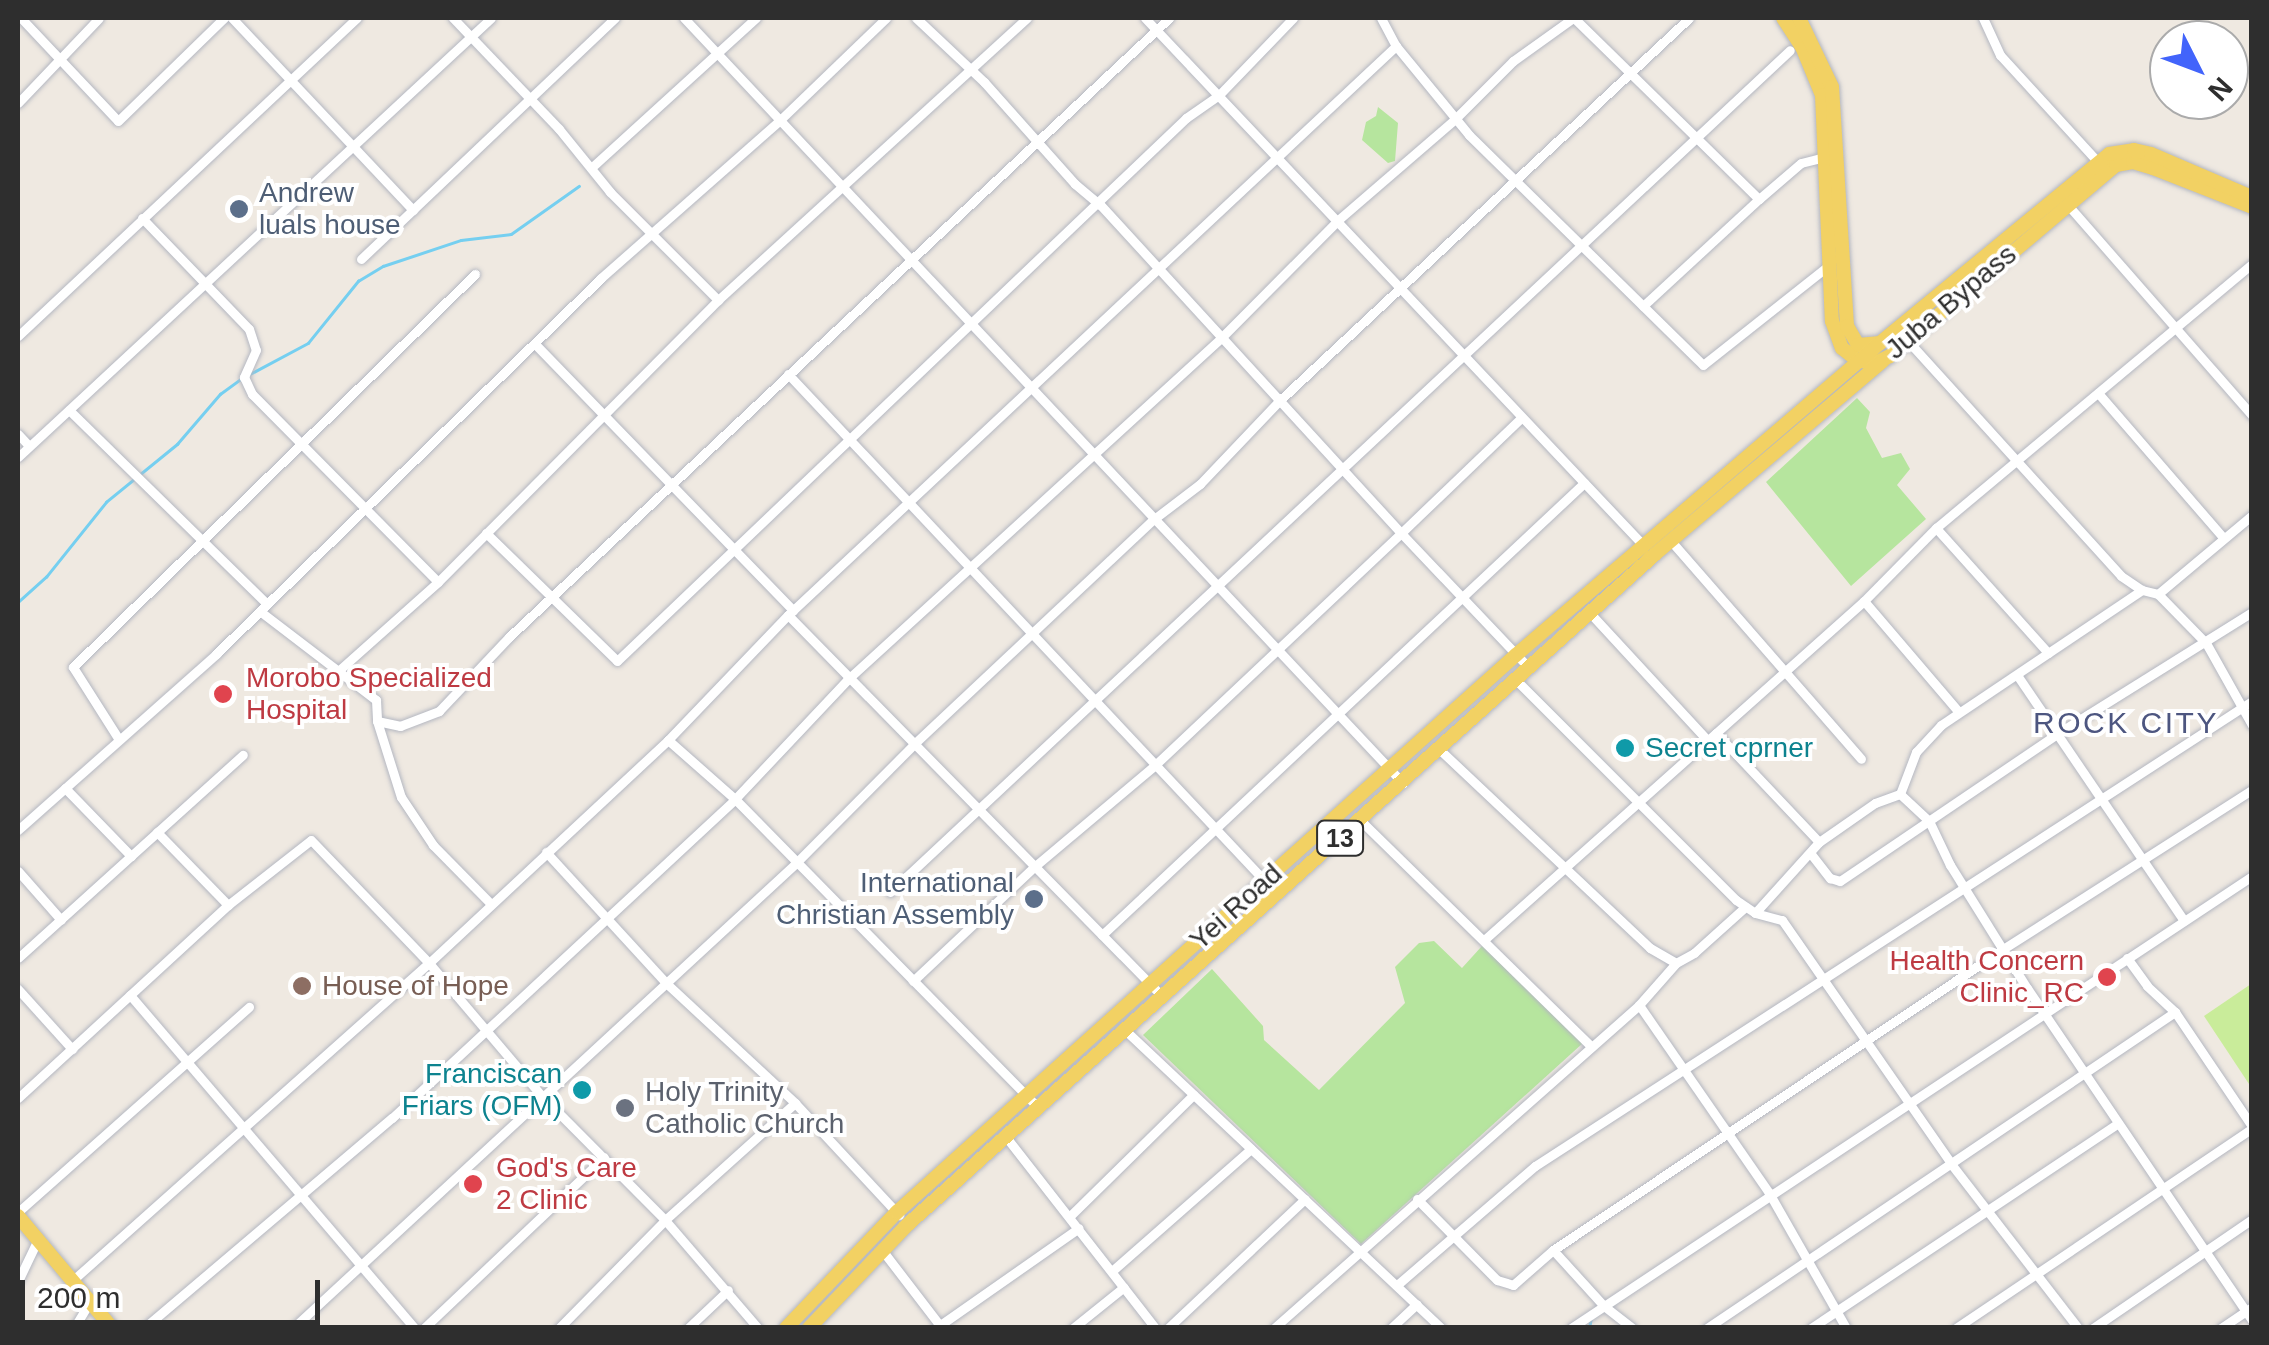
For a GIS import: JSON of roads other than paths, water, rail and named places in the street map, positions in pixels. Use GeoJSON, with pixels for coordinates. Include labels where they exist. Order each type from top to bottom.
{"type":"FeatureCollection","features":[{"type":"Feature","properties":{"kind":"main road","name":"Juba Bypass"},"geometry":{"type":"LineString","coordinates":[[1785,18],[1822,95],[1832,321],[1842,348],[1858,361],[1883,360],[2116,165],[2133,162],[2252,207]]}},
{"type":"Feature","properties":{"kind":"main road","name":"Juba Bypass"},"geometry":{"type":"LineString","coordinates":[[1799,18],[1832,87],[1850,338],[1858,345],[1880,343],[2097,161]]}},
{"type":"Feature","properties":{"kind":"main road"},"geometry":{"type":"LineString","coordinates":[[2097,161],[2119,150],[2134,150],[2252,196]]}},
{"type":"Feature","properties":{"kind":"main road","name":"Yei Road"},"geometry":{"type":"LineString","coordinates":[[786,1328],[1033,1102],[1150,984],[1264,881],[1516,655],[1880,343]]}},
{"type":"Feature","properties":{"kind":"main road","name":"Yei Road"},"geometry":{"type":"LineString","coordinates":[[808,1328],[882,1250],[902,1219],[1006,1137],[1033,1102],[1126,1030],[1670,541],[1883,360]]}},
{"type":"Feature","properties":{"kind":"main road"},"geometry":{"type":"LineString","coordinates":[[18,1214],[112,1328]]}},
{"type":"Feature","properties":{"kind":"street"},"geometry":{"type":"LineString","coordinates":[[21,18],[118,121],[224,18]]}},
{"type":"Feature","properties":{"kind":"street"},"geometry":{"type":"LineString","coordinates":[[18,103],[99,18]]}},
{"type":"Feature","properties":{"kind":"street"},"geometry":{"type":"LineString","coordinates":[[232,18],[413,210]]}},
{"type":"Feature","properties":{"kind":"street"},"geometry":{"type":"LineString","coordinates":[[18,336],[357,18]]}},
{"type":"Feature","properties":{"kind":"street"},"geometry":{"type":"LineString","coordinates":[[453,18],[718,300]]}},
{"type":"Feature","properties":{"kind":"street"},"geometry":{"type":"LineString","coordinates":[[18,456],[491,18]]}},
{"type":"Feature","properties":{"kind":"street"},"geometry":{"type":"LineString","coordinates":[[361,259],[615,18]]}},
{"type":"Feature","properties":{"kind":"street"},"geometry":{"type":"LineString","coordinates":[[684,18],[1403,783]]}},
{"type":"Feature","properties":{"kind":"street"},"geometry":{"type":"LineString","coordinates":[[591,168],[756,18]]}},
{"type":"Feature","properties":{"kind":"street"},"geometry":{"type":"LineString","coordinates":[[18,830],[263,608],[535,344],[886,18]]}},
{"type":"Feature","properties":{"kind":"street"},"geometry":{"type":"LineString","coordinates":[[916,18],[1038,139],[1075,184],[1100,205],[1278,402],[1529,668]]}},
{"type":"Feature","properties":{"kind":"street"},"geometry":{"type":"LineString","coordinates":[[337,672],[438,582],[718,300],[1027,18]]}},
{"type":"Feature","properties":{"kind":"street"},"geometry":{"type":"LineString","coordinates":[[1145,18],[1643,545]]}},
{"type":"Feature","properties":{"kind":"street"},"geometry":{"type":"LineString","coordinates":[[377,721],[400,726],[439,711],[478,666],[554,599],[1169,18]]}},
{"type":"Feature","properties":{"kind":"street"},"geometry":{"type":"LineString","coordinates":[[486,533],[617,661],[849,436],[1100,205],[1186,118],[1218,95],[1293,18]]}},
{"type":"Feature","properties":{"kind":"street"},"geometry":{"type":"LineString","coordinates":[[1381,18],[1396,46],[1455,119],[1703,364],[1828,266]]}},
{"type":"Feature","properties":{"kind":"street"},"geometry":{"type":"LineString","coordinates":[[144,1328],[304,1194],[605,920],[735,799],[848,680],[1220,339],[1338,221],[1455,119],[1513,61],[1574,18],[1759,199]]}},
{"type":"Feature","properties":{"kind":"street"},"geometry":{"type":"LineString","coordinates":[[294,1328],[365,1266],[541,1095],[795,864],[913,745],[1154,520],[1200,484],[1278,402],[1689,18]]}},
{"type":"Feature","properties":{"kind":"street"},"geometry":{"type":"LineString","coordinates":[[1774,31],[1785,18]]}},
{"type":"Feature","properties":{"kind":"street"},"geometry":{"type":"LineString","coordinates":[[1983,18],[2000,55],[2097,161]]}},
{"type":"Feature","properties":{"kind":"street"},"geometry":{"type":"LineString","coordinates":[[73,1280],[429,964],[668,740],[791,613],[1396,46]]}},
{"type":"Feature","properties":{"kind":"street"},"geometry":{"type":"LineString","coordinates":[[890,892],[1790,50]]}},
{"type":"Feature","properties":{"kind":"street"},"geometry":{"type":"LineString","coordinates":[[1644,306],[1801,163],[1825,157]]}},
{"type":"Feature","properties":{"kind":"street"},"geometry":{"type":"LineString","coordinates":[[2067,204],[2252,414]]}},
{"type":"Feature","properties":{"kind":"street"},"geometry":{"type":"LineString","coordinates":[[142,218],[249,329],[256,350],[244,377],[252,394],[438,582]]}},
{"type":"Feature","properties":{"kind":"street"},"geometry":{"type":"LineString","coordinates":[[1484,940],[1864,601],[1936,528],[2020,462],[2252,264]]}},
{"type":"Feature","properties":{"kind":"street"},"geometry":{"type":"LineString","coordinates":[[118,738],[73,666],[475,274]]}},
{"type":"Feature","properties":{"kind":"street"},"geometry":{"type":"LineString","coordinates":[[1908,341],[2121,576],[2142,590],[2158,594],[2206,643],[2252,725]]}},
{"type":"Feature","properties":{"kind":"street"},"geometry":{"type":"LineString","coordinates":[[535,344],[734,549],[848,680],[1163,997]]}},
{"type":"Feature","properties":{"kind":"street"},"geometry":{"type":"LineString","coordinates":[[788,374],[1277,894]]}},
{"type":"Feature","properties":{"kind":"street"},"geometry":{"type":"LineString","coordinates":[[2098,392],[2222,536]]}},
{"type":"Feature","properties":{"kind":"street"},"geometry":{"type":"LineString","coordinates":[[69,410],[203,537],[263,608],[376,700],[377,721],[401,798],[433,845],[491,904]]}},
{"type":"Feature","properties":{"kind":"street"},"geometry":{"type":"LineString","coordinates":[[913,982],[1034,866],[1154,766],[1521,418]]}},
{"type":"Feature","properties":{"kind":"street"},"geometry":{"type":"LineString","coordinates":[[18,434],[29,446]]}},
{"type":"Feature","properties":{"kind":"street"},"geometry":{"type":"LineString","coordinates":[[1102,935],[1339,717],[1584,483]]}},
{"type":"Feature","properties":{"kind":"street"},"geometry":{"type":"LineString","coordinates":[[2158,594],[2222,536],[2252,515]]}},
{"type":"Feature","properties":{"kind":"street"},"geometry":{"type":"LineString","coordinates":[[1936,528],[2048,653]]}},
{"type":"Feature","properties":{"kind":"street"},"geometry":{"type":"LineString","coordinates":[[1670,541],[1861,759]]}},
{"type":"Feature","properties":{"kind":"street"},"geometry":{"type":"LineString","coordinates":[[1900,794],[1916,752],[1958,712],[2142,590]]}},
{"type":"Feature","properties":{"kind":"street"},"geometry":{"type":"LineString","coordinates":[[1864,601],[1958,712]]}},
{"type":"Feature","properties":{"kind":"street"},"geometry":{"type":"LineString","coordinates":[[1811,854],[1830,878],[1840,881],[2060,732],[2252,612]]}},
{"type":"Feature","properties":{"kind":"street"},"geometry":{"type":"LineString","coordinates":[[1590,613],[1819,842]]}},
{"type":"Feature","properties":{"kind":"street"},"geometry":{"type":"LineString","coordinates":[[2017,674],[2060,732],[2184,921]]}},
{"type":"Feature","properties":{"kind":"street"},"geometry":{"type":"LineString","coordinates":[[1516,680],[1750,910],[1782,920],[1952,1164],[2078,1328]]}},
{"type":"Feature","properties":{"kind":"street"},"geometry":{"type":"LineString","coordinates":[[1398,1285],[1535,1166],[1682,1067],[1824,980],[2252,701]]}},
{"type":"Feature","properties":{"kind":"street"},"geometry":{"type":"LineString","coordinates":[[668,740],[735,799],[1033,1102]]}},
{"type":"Feature","properties":{"kind":"street"},"geometry":{"type":"LineString","coordinates":[[1440,750],[1650,948],[1676,963]]}},
{"type":"Feature","properties":{"kind":"street"},"geometry":{"type":"LineString","coordinates":[[18,958],[243,755]]}},
{"type":"Feature","properties":{"kind":"street"},"geometry":{"type":"LineString","coordinates":[[65,788],[131,856]]}},
{"type":"Feature","properties":{"kind":"street"},"geometry":{"type":"LineString","coordinates":[[1417,1200],[1480,1266],[1513,1285],[1553,1250],[1868,1043],[2003,949],[2252,790]]}},
{"type":"Feature","properties":{"kind":"street"},"geometry":{"type":"LineString","coordinates":[[1900,794],[1929,821],[1963,886],[2044,1013],[2250,1313],[2221,1328]]}},
{"type":"Feature","properties":{"kind":"street"},"geometry":{"type":"LineString","coordinates":[[1274,1328],[1638,1005],[1676,963],[1750,910],[1819,842],[1886,797],[1900,794]]}},
{"type":"Feature","properties":{"kind":"street"},"geometry":{"type":"LineString","coordinates":[[1360,820],[1591,1046]]}},
{"type":"Feature","properties":{"kind":"street"},"geometry":{"type":"LineString","coordinates":[[158,832],[228,905]]}},
{"type":"Feature","properties":{"kind":"street"},"geometry":{"type":"LineString","coordinates":[[18,1098],[228,905],[310,840],[429,964],[541,1095],[665,1220],[758,1328]]}},
{"type":"Feature","properties":{"kind":"street"},"geometry":{"type":"LineString","coordinates":[[546,852],[665,982],[795,1103],[902,1219]]}},
{"type":"Feature","properties":{"kind":"street"},"geometry":{"type":"LineString","coordinates":[[18,871],[61,920]]}},
{"type":"Feature","properties":{"kind":"street"},"geometry":{"type":"LineString","coordinates":[[1571,1328],[2251,877]]}},
{"type":"Feature","properties":{"kind":"street"},"geometry":{"type":"LineString","coordinates":[[1956,1328],[2252,1127],[2175,1012],[2147,986],[2127,958]]}},
{"type":"Feature","properties":{"kind":"street"},"geometry":{"type":"LineString","coordinates":[[18,989],[72,1048]]}},
{"type":"Feature","properties":{"kind":"street"},"geometry":{"type":"LineString","coordinates":[[130,995],[248,1128],[414,1328]]}},
{"type":"Feature","properties":{"kind":"street"},"geometry":{"type":"LineString","coordinates":[[1638,1005],[1770,1193],[1846,1328]]}},
{"type":"Feature","properties":{"kind":"street"},"geometry":{"type":"LineString","coordinates":[[18,1214],[249,1006]]}},
{"type":"Feature","properties":{"kind":"street"},"geometry":{"type":"LineString","coordinates":[[1708,1328],[2175,1012]]}},
{"type":"Feature","properties":{"kind":"street"},"geometry":{"type":"LineString","coordinates":[[1126,1030],[1440,1328]]}},
{"type":"Feature","properties":{"kind":"street"},"geometry":{"type":"LineString","coordinates":[[1070,1216],[1193,1095]]}},
{"type":"Feature","properties":{"kind":"street"},"geometry":{"type":"LineString","coordinates":[[558,1328],[665,1220],[795,1103]]}},
{"type":"Feature","properties":{"kind":"street"},"geometry":{"type":"LineString","coordinates":[[1810,1328],[2118,1122]]}},
{"type":"Feature","properties":{"kind":"street"},"geometry":{"type":"LineString","coordinates":[[1006,1137],[1155,1328]]}},
{"type":"Feature","properties":{"kind":"street"},"geometry":{"type":"LineString","coordinates":[[1112,1271],[1252,1149]]}},
{"type":"Feature","properties":{"kind":"street"},"geometry":{"type":"LineString","coordinates":[[424,1328],[604,1157]]}},
{"type":"Feature","properties":{"kind":"street"},"geometry":{"type":"LineString","coordinates":[[1168,1328],[1306,1200]]}},
{"type":"Feature","properties":{"kind":"street"},"geometry":{"type":"LineString","coordinates":[[2093,1328],[2252,1219]]}},
{"type":"Feature","properties":{"kind":"street"},"geometry":{"type":"LineString","coordinates":[[882,1250],[939,1327],[1079,1228]]}},
{"type":"Feature","properties":{"kind":"street"},"geometry":{"type":"LineString","coordinates":[[18,1281],[38,1238]]}},
{"type":"Feature","properties":{"kind":"street"},"geometry":{"type":"LineString","coordinates":[[1553,1250],[1604,1306],[1632,1328]]}},
{"type":"Feature","properties":{"kind":"street"},"geometry":{"type":"LineString","coordinates":[[1073,1328],[1124,1287]]}},
{"type":"Feature","properties":{"kind":"street"},"geometry":{"type":"LineString","coordinates":[[688,1328],[728,1290]]}},
{"type":"Feature","properties":{"kind":"street"},"geometry":{"type":"LineString","coordinates":[[74,1328],[91,1300]]}},
{"type":"Feature","properties":{"kind":"street"},"geometry":{"type":"LineString","coordinates":[[1391,1328],[1417,1304]]}},
{"type":"Feature","properties":{"kind":"waterway"},"geometry":{"type":"LineString","coordinates":[[248,375],[308,343],[358,281],[383,266],[461,240],[511,234],[579,186]]}},
{"type":"Feature","properties":{"kind":"waterway"},"geometry":{"type":"LineString","coordinates":[[18,602],[46,577],[106,502],[177,444],[220,394],[241,379]]}},
{"type":"Feature","properties":{"kind":"waterway"},"geometry":{"type":"LineString","coordinates":[[1589,1328],[1591,1318]]}},
{"type":"Feature","properties":{"kind":"place","name":"Andrew luals house"},"geometry":{"type":"Point","coordinates":[239,209]}},
{"type":"Feature","properties":{"kind":"place","name":"Morobo Specialized Hospital"},"geometry":{"type":"Point","coordinates":[223,694]}},
{"type":"Feature","properties":{"kind":"place","name":"Secret cprner"},"geometry":{"type":"Point","coordinates":[1625,748]}},
{"type":"Feature","properties":{"kind":"place","name":"International Christian Assembly"},"geometry":{"type":"Point","coordinates":[1034,899]}},
{"type":"Feature","properties":{"kind":"place","name":"Health Concern Clinic_RC"},"geometry":{"type":"Point","coordinates":[2107,977]}},
{"type":"Feature","properties":{"kind":"place","name":"House of Hope"},"geometry":{"type":"Point","coordinates":[302,986]}},
{"type":"Feature","properties":{"kind":"place","name":"Franciscan Friars (OFM)"},"geometry":{"type":"Point","coordinates":[582,1090]}},
{"type":"Feature","properties":{"kind":"place","name":"Holy Trinity Catholic Church"},"geometry":{"type":"Point","coordinates":[625,1108]}},
{"type":"Feature","properties":{"kind":"place","name":"God's Care 2 Clinic"},"geometry":{"type":"Point","coordinates":[473,1184]}},
{"type":"Feature","properties":{"kind":"district","name":"ROCK CITY"},"geometry":{"type":"Point","coordinates":[2126,723]}}]}
